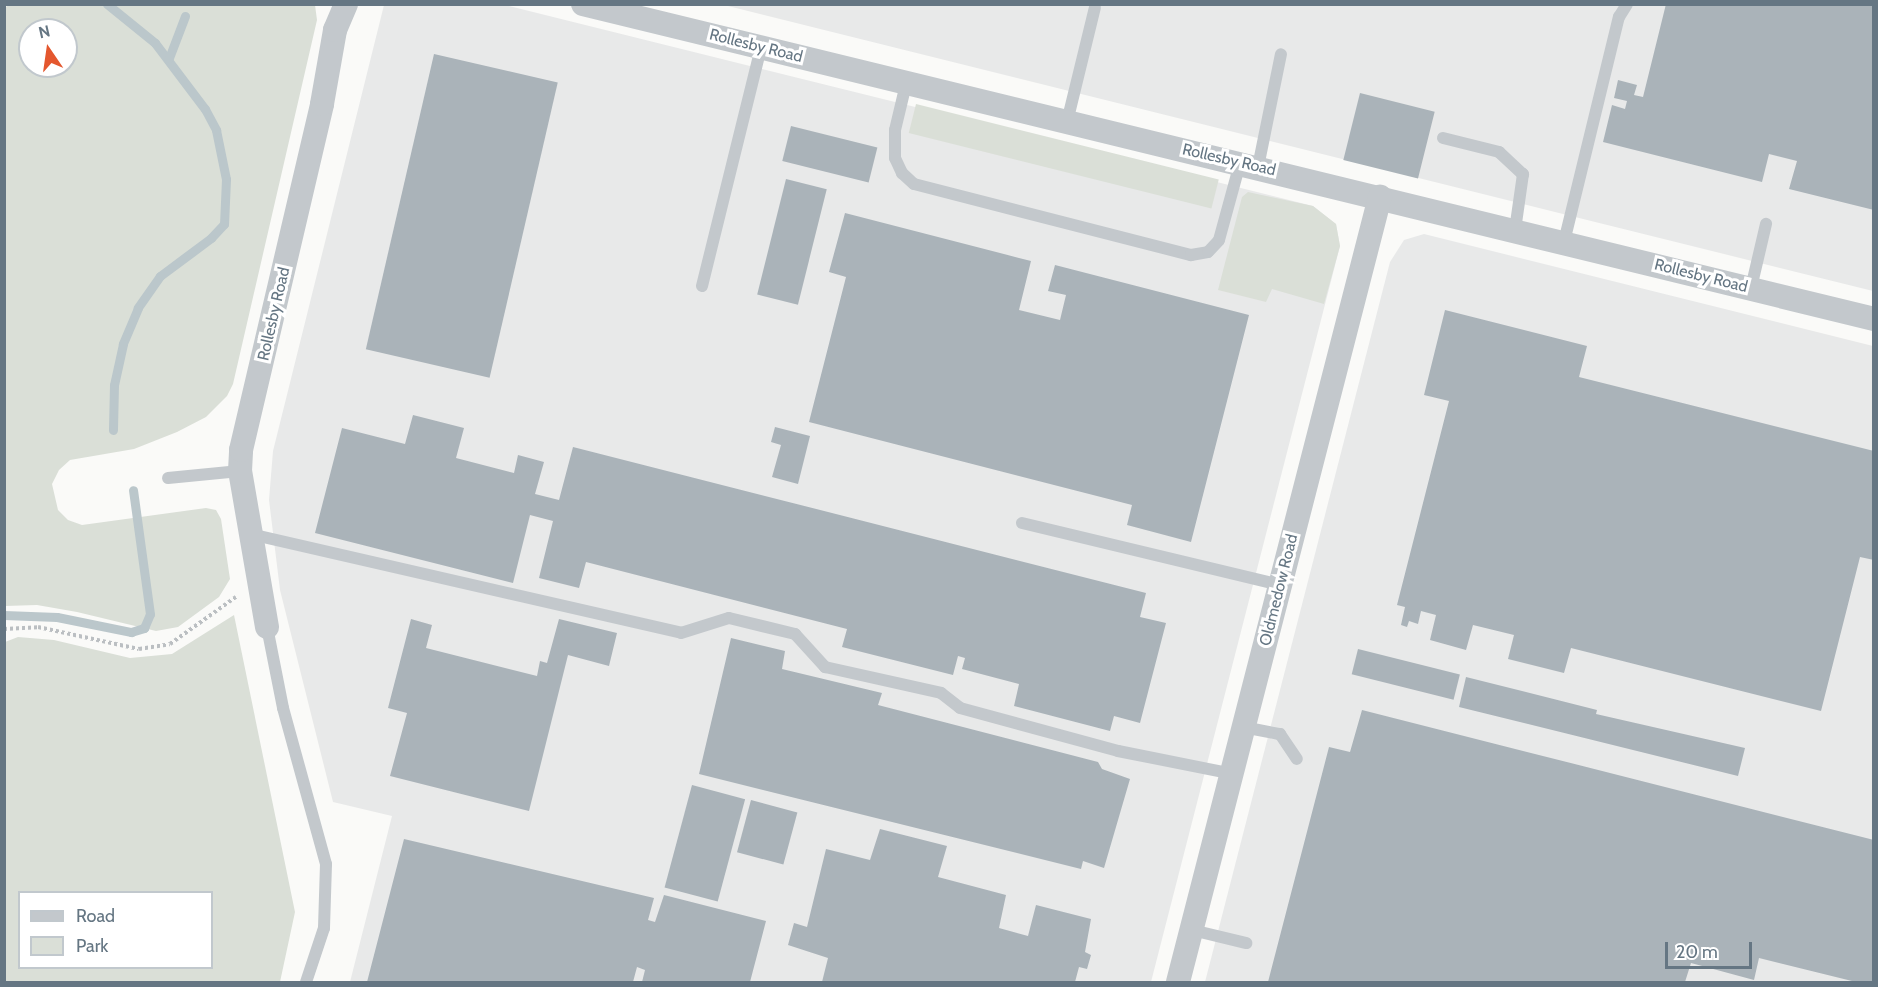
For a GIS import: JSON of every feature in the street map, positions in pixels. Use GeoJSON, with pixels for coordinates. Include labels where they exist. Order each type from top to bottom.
{"type":"FeatureCollection","features":[{"type":"Feature","properties":{"kind":"street","name":"Rollesby Road"},"geometry":{"type":"LineString","coordinates":[[267,627],[240,471],[335,30],[346,4]]}},
{"type":"Feature","properties":{"kind":"street","name":"Rollesby Road"},"geometry":{"type":"LineString","coordinates":[[583,4],[640,10],[761,47],[906,84],[1380,196],[1874,319]]}},
{"type":"Feature","properties":{"kind":"street","name":"Oldmedow Road"},"geometry":{"type":"LineString","coordinates":[[1178,982],[1380,196]]}},
{"type":"Feature","properties":{"kind":"lane"},"geometry":{"type":"LineString","coordinates":[[1564,242],[1619,17],[1627,4]]}},
{"type":"Feature","properties":{"kind":"lane"},"geometry":{"type":"LineString","coordinates":[[1067,122],[1095,7]]}},
{"type":"Feature","properties":{"kind":"lane"},"geometry":{"type":"LineString","coordinates":[[702,286],[761,47]]}},
{"type":"Feature","properties":{"kind":"lane"},"geometry":{"type":"LineString","coordinates":[[906,84],[895,130],[895,158],[902,173],[914,184],[1191,255],[1208,252],[1219,240],[1249,165],[1281,54]]}},
{"type":"Feature","properties":{"kind":"lane"},"geometry":{"type":"LineString","coordinates":[[1443,138],[1499,152],[1523,174],[1515,230]]}},
{"type":"Feature","properties":{"kind":"lane"},"geometry":{"type":"LineString","coordinates":[[1751,288],[1766,224]]}},
{"type":"Feature","properties":{"kind":"lane"},"geometry":{"type":"LineString","coordinates":[[168,478],[240,471]]}},
{"type":"Feature","properties":{"kind":"lane"},"geometry":{"type":"LineString","coordinates":[[1022,524],[1280,585]]}},
{"type":"Feature","properties":{"kind":"lane"},"geometry":{"type":"LineString","coordinates":[[250,534],[681,633],[729,618],[795,634],[825,667],[941,693],[960,708],[1058,735],[1233,774]]}},
{"type":"Feature","properties":{"kind":"lane"},"geometry":{"type":"LineString","coordinates":[[267,627],[283,708],[326,864],[324,928],[306,982]]}},
{"type":"Feature","properties":{"kind":"lane"},"geometry":{"type":"LineString","coordinates":[[1244,727],[1280,734],[1297,759]]}},
{"type":"Feature","properties":{"kind":"lane"},"geometry":{"type":"LineString","coordinates":[[1192,930],[1246,943]]}},
{"type":"Feature","properties":{"kind":"path"},"geometry":{"type":"LineString","coordinates":[[4,629],[38,627],[139,649],[170,644],[258,580]]}},
{"type":"Feature","properties":{"kind":"shaded area"},"geometry":{"type":"Polygon","coordinates":[[[384,5],[505,5],[1313,206],[1336,224],[1340,246],[1151,982],[350,982],[392,816],[333,802],[280,590],[269,500],[273,451],[384,5]]]}},
{"type":"Feature","properties":{"kind":"shaded area"},"geometry":{"type":"Polygon","coordinates":[[[724,5],[1873,5],[1873,291],[1555,212],[724,5]]]}},
{"type":"Feature","properties":{"kind":"shaded area"},"geometry":{"type":"Polygon","coordinates":[[[1424,234],[1873,346],[1873,982],[1205,982],[1390,262],[1404,240],[1424,234]]]}},
{"type":"Feature","properties":{"kind":"green space"},"geometry":{"type":"Polygon","coordinates":[[[9,5],[315,5],[317,20],[233,384],[227,396],[206,417],[177,432],[134,449],[70,460],[59,470],[52,484],[58,510],[68,520],[82,525],[206,508],[216,510],[221,519],[230,579],[219,597],[178,627],[156,631],[37,605],[5,606],[4,8],[9,5]]]}},
{"type":"Feature","properties":{"kind":"green space"},"geometry":{"type":"Polygon","coordinates":[[[916,104],[1219,179],[1211,209],[909,133],[916,104]]]}},
{"type":"Feature","properties":{"kind":"green space"},"geometry":{"type":"Polygon","coordinates":[[[1248,192],[1313,206],[1336,224],[1340,246],[1324,304],[1272,289],[1266,302],[1218,290],[1242,197],[1248,192]]]}},
{"type":"Feature","properties":{"kind":"green space"},"geometry":{"type":"Polygon","coordinates":[[[234,615],[295,912],[280,982],[5,982],[5,642],[18,637],[54,640],[130,658],[172,654],[234,615]]]}},
{"type":"Feature","properties":{"kind":"building"},"geometry":{"type":"Polygon","coordinates":[[[1666,4],[1874,4],[1874,210],[1789,189],[1797,161],[1769,154],[1762,182],[1603,142],[1612,105],[1625,109],[1627,101],[1614,98],[1618,80],[1637,85],[1634,95],[1643,97],[1666,4]]]}},
{"type":"Feature","properties":{"kind":"building"},"geometry":{"type":"Polygon","coordinates":[[[434,54],[558,83],[490,378],[366,349],[434,54]]]}},
{"type":"Feature","properties":{"kind":"building"},"geometry":{"type":"Polygon","coordinates":[[[1360,93],[1435,112],[1418,179],[1343,160],[1360,93]]]}},
{"type":"Feature","properties":{"kind":"building"},"geometry":{"type":"Polygon","coordinates":[[[791,126],[877,148],[869,182],[782,161],[791,126]]]}},
{"type":"Feature","properties":{"kind":"building"},"geometry":{"type":"Polygon","coordinates":[[[786,179],[827,189],[798,305],[757,294],[786,179]]]}},
{"type":"Feature","properties":{"kind":"building"},"geometry":{"type":"Polygon","coordinates":[[[845,213],[1031,261],[1019,310],[1060,320],[1066,295],[1048,291],[1055,265],[1249,315],[1191,542],[1127,525],[1132,505],[809,422],[846,277],[829,272],[845,213]]]}},
{"type":"Feature","properties":{"kind":"building"},"geometry":{"type":"Polygon","coordinates":[[[1445,310],[1587,346],[1579,377],[1874,451],[1874,560],[1860,557],[1821,711],[1571,648],[1564,673],[1508,659],[1514,635],[1473,625],[1466,650],[1430,640],[1436,615],[1421,611],[1418,624],[1409,621],[1407,627],[1401,625],[1405,607],[1397,605],[1449,401],[1424,395],[1445,310]]]}},
{"type":"Feature","properties":{"kind":"building"},"geometry":{"type":"Polygon","coordinates":[[[413,415],[464,428],[456,458],[514,473],[518,455],[544,462],[535,494],[559,500],[573,447],[1146,593],[1140,617],[1166,623],[1140,723],[1114,716],[1110,731],[1014,706],[1019,684],[962,669],[965,658],[958,656],[953,675],[842,647],[847,629],[586,562],[579,588],[539,578],[553,521],[530,515],[513,583],[315,533],[342,428],[405,444],[413,415]]]}},
{"type":"Feature","properties":{"kind":"building"},"geometry":{"type":"Polygon","coordinates":[[[775,427],[810,436],[798,484],[772,477],[781,445],[771,442],[775,427]]]}},
{"type":"Feature","properties":{"kind":"building"},"geometry":{"type":"Polygon","coordinates":[[[411,619],[432,625],[426,648],[537,676],[540,661],[547,663],[559,619],[617,633],[609,666],[568,655],[529,811],[390,776],[407,713],[388,708],[411,619]]]}},
{"type":"Feature","properties":{"kind":"building"},"geometry":{"type":"Polygon","coordinates":[[[731,638],[785,651],[782,669],[882,693],[878,705],[1098,762],[1102,769],[1130,779],[1104,868],[1083,861],[1081,869],[699,774],[731,638]]]}},
{"type":"Feature","properties":{"kind":"building"},"geometry":{"type":"Polygon","coordinates":[[[1358,649],[1460,674],[1454,700],[1352,674],[1358,649]]]}},
{"type":"Feature","properties":{"kind":"building"},"geometry":{"type":"Polygon","coordinates":[[[1466,677],[1597,710],[1596,714],[1745,748],[1738,776],[1459,707],[1466,677]]]}},
{"type":"Feature","properties":{"kind":"building"},"geometry":{"type":"Polygon","coordinates":[[[1362,710],[1874,840],[1874,982],[1856,982],[1759,958],[1754,980],[1691,963],[1685,982],[1268,982],[1329,747],[1350,752],[1362,710]]]}},
{"type":"Feature","properties":{"kind":"building"},"geometry":{"type":"Polygon","coordinates":[[[692,785],[745,799],[718,902],[665,887],[692,785]]]}},
{"type":"Feature","properties":{"kind":"building"},"geometry":{"type":"Polygon","coordinates":[[[751,800],[797,812],[783,865],[737,852],[751,800]]]}},
{"type":"Feature","properties":{"kind":"building"},"geometry":{"type":"Polygon","coordinates":[[[880,829],[947,846],[938,877],[1006,895],[999,928],[1028,936],[1036,905],[1091,919],[1085,952],[1091,955],[1087,969],[1079,967],[1075,982],[822,982],[828,958],[788,945],[794,923],[807,927],[826,849],[870,860],[880,829]]]}},
{"type":"Feature","properties":{"kind":"building"},"geometry":{"type":"Polygon","coordinates":[[[404,839],[654,898],[648,920],[655,922],[664,895],[766,921],[750,982],[642,982],[645,970],[637,967],[633,982],[367,982],[404,839]]]}},
{"type":"Feature","properties":{"kind":"waterway"},"geometry":{"type":"LineString","coordinates":[[107,4],[155,43],[205,109],[216,130],[226,179],[224,224],[211,238],[160,276],[138,308],[123,344],[114,385],[113,430]]}},
{"type":"Feature","properties":{"kind":"waterway"},"geometry":{"type":"LineString","coordinates":[[169,58],[185,16]]}},
{"type":"Feature","properties":{"kind":"waterway"},"geometry":{"type":"LineString","coordinates":[[4,615],[57,617],[131,632],[144,628],[150,614],[133,490]]}}]}
